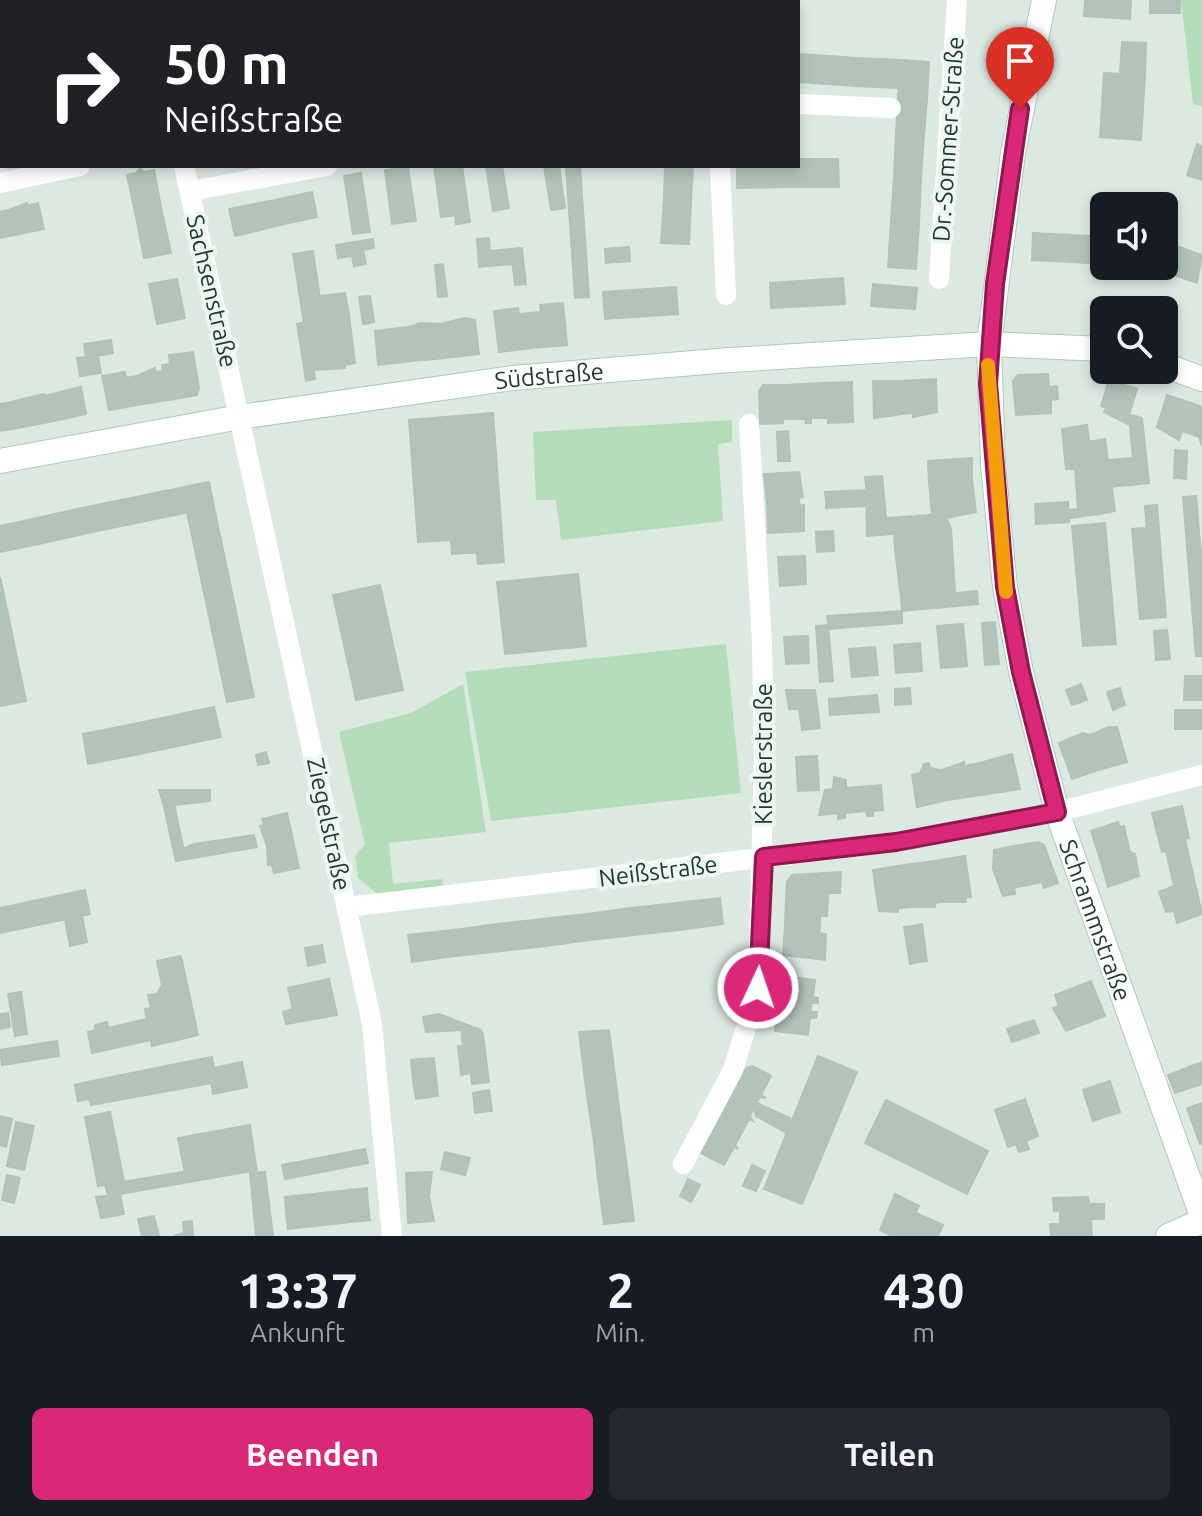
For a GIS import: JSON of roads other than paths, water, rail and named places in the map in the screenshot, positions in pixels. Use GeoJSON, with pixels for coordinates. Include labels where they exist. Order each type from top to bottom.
{"type":"FeatureCollection","features":[{"type":"Feature","properties":{"kind":"main road","name":"Schrammstraße"},"geometry":{"type":"LineString","coordinates":[[1044,0],[1013,153],[989,344],[992,451],[1005,587],[1021,672],[1057,812],[1202,1219]]}},
{"type":"Feature","properties":{"kind":"main road","name":"Südstraße"},"geometry":{"type":"LineString","coordinates":[[0,461],[240,417],[513,378],[730,360],[989,344],[1090,348]]}},
{"type":"Feature","properties":{"kind":"main road"},"geometry":{"type":"LineString","coordinates":[[1178,370],[1202,379]]}},
{"type":"Feature","properties":{"kind":"main road"},"geometry":{"type":"LineString","coordinates":[[1168,1236],[1202,1219]]}},
{"type":"Feature","properties":{"kind":"street","name":"Dr.-Sommer-Straße"},"geometry":{"type":"LineString","coordinates":[[939,279],[957,0]]}},
{"type":"Feature","properties":{"kind":"street"},"geometry":{"type":"LineString","coordinates":[[800,104],[891,108]]}},
{"type":"Feature","properties":{"kind":"street"},"geometry":{"type":"LineString","coordinates":[[0,183],[71,168]]}},
{"type":"Feature","properties":{"kind":"street","name":"Sachsenstraße"},"geometry":{"type":"LineString","coordinates":[[184,168],[240,417]]}},
{"type":"Feature","properties":{"kind":"street"},"geometry":{"type":"LineString","coordinates":[[190,191],[316,168]]}},
{"type":"Feature","properties":{"kind":"street"},"geometry":{"type":"LineString","coordinates":[[720,168],[726,295]]}},
{"type":"Feature","properties":{"kind":"street","name":"Ziegelstraße"},"geometry":{"type":"LineString","coordinates":[[240,417],[372,1024],[392,1236]]}},
{"type":"Feature","properties":{"kind":"street","name":"Kieslerstraße"},"geometry":{"type":"LineString","coordinates":[[683,1164],[733,1070],[749,1028],[758,988],[764,857],[762,643],[749,424]]}},
{"type":"Feature","properties":{"kind":"street","name":"Neißstraße"},"geometry":{"type":"LineString","coordinates":[[347,907],[896,842],[1057,812],[1202,775]]}}]}
